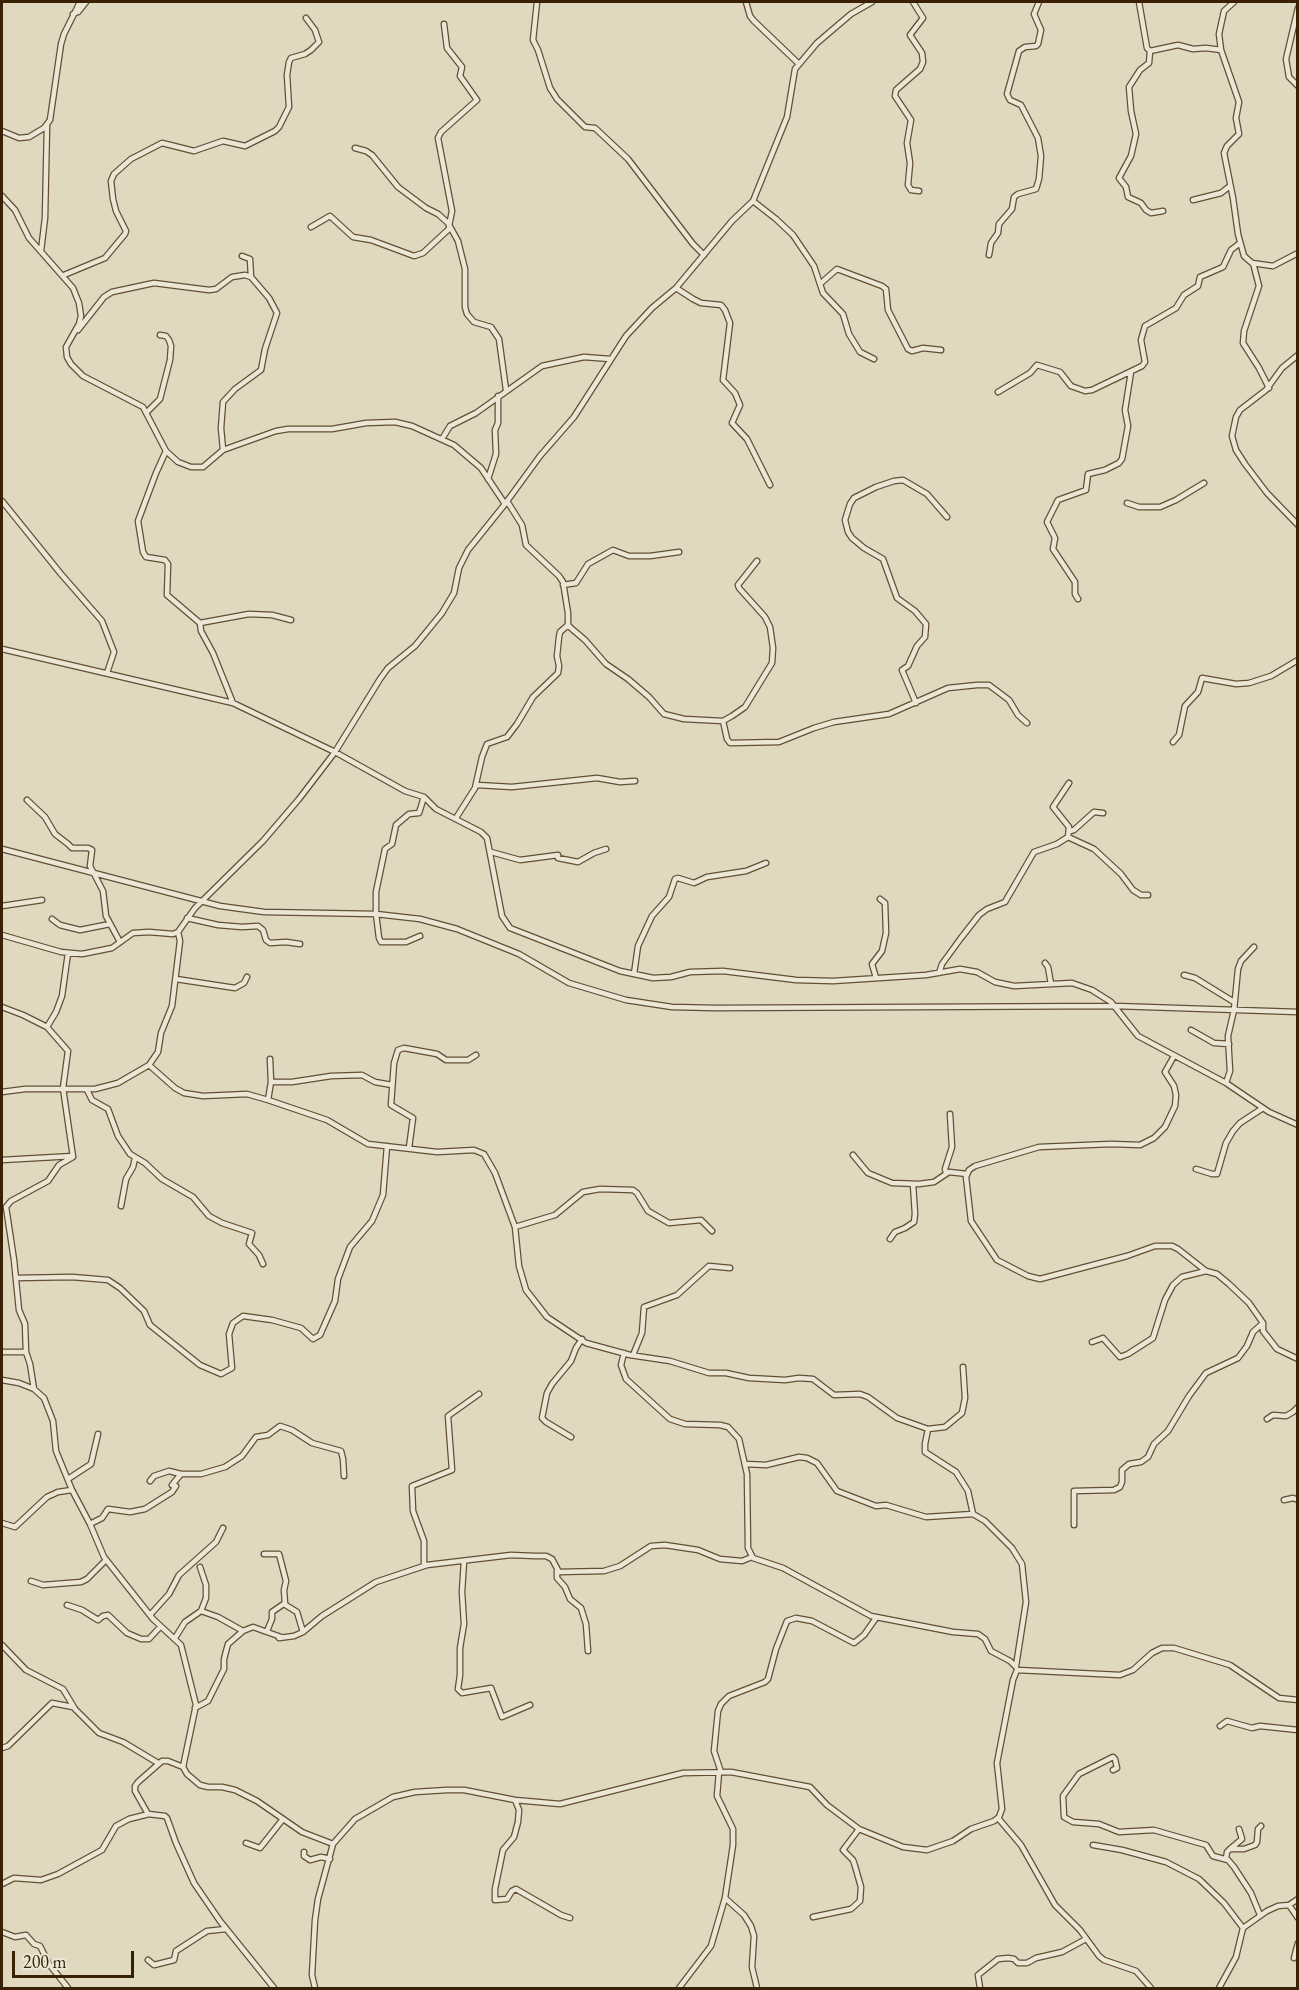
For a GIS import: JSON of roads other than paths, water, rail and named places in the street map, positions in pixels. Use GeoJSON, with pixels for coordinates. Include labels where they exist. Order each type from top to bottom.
{"type":"FeatureCollection","features":[{"type":"Feature","properties":{"kind":"street"},"geometry":{"type":"LineString","coordinates":[[2,131],[19,138],[29,137],[46,125],[51,116],[61,44],[80,2]]}},
{"type":"Feature","properties":{"kind":"street"},"geometry":{"type":"LineString","coordinates":[[73,14],[78,12],[86,2]]}},
{"type":"Feature","properties":{"kind":"street"},"geometry":{"type":"LineString","coordinates":[[537,2],[533,40],[550,88],[557,99],[585,127],[596,128],[628,159],[686,236],[704,255]]}},
{"type":"Feature","properties":{"kind":"street"},"geometry":{"type":"LineString","coordinates":[[754,2],[747,4],[750,16],[799,64]]}},
{"type":"Feature","properties":{"kind":"street"},"geometry":{"type":"LineString","coordinates":[[2,935],[68,953],[82,954],[106,951],[133,933],[173,934],[178,932],[200,902],[275,827],[334,752],[388,668],[415,646],[442,613],[454,593],[459,568],[468,550],[506,503],[534,463],[574,417],[626,336],[652,308],[676,288],[732,221],[753,201],[787,117],[795,69],[817,43],[851,14],[872,2]]}},
{"type":"Feature","properties":{"kind":"street"},"geometry":{"type":"LineString","coordinates":[[913,2],[923,18],[910,35],[922,53],[923,62],[920,69],[896,90],[895,96],[911,120],[907,143],[910,163],[908,185],[911,190],[919,191]]}},
{"type":"Feature","properties":{"kind":"street"},"geometry":{"type":"LineString","coordinates":[[989,255],[991,243],[998,233],[999,224],[1011,209],[1014,197],[1036,189],[1039,179],[1041,156],[1038,138],[1021,105],[1010,100],[1007,94],[1020,51],[1025,47],[1038,44],[1041,30],[1034,14],[1040,2]]}},
{"type":"Feature","properties":{"kind":"street"},"geometry":{"type":"LineString","coordinates":[[1139,2],[1147,48],[1150,51],[1149,63],[1140,70],[1129,87],[1136,134],[1131,156],[1119,178],[1126,187],[1128,197],[1141,203],[1150,213],[1163,211]]}},
{"type":"Feature","properties":{"kind":"street"},"geometry":{"type":"LineString","coordinates":[[1234,2],[1225,8],[1219,28],[1221,50],[1240,104],[1236,118],[1239,134],[1227,146],[1224,153],[1240,243],[1247,261],[1253,263],[1273,266],[1298,253]]}},
{"type":"Feature","properties":{"kind":"street"},"geometry":{"type":"LineString","coordinates":[[1298,8],[1286,59],[1289,76],[1298,86]]}},
{"type":"Feature","properties":{"kind":"street"},"geometry":{"type":"LineString","coordinates":[[64,275],[103,260],[125,234],[126,231],[113,199],[111,181],[117,170],[131,159],[162,143],[194,151],[223,141],[245,146],[279,127],[289,107],[287,75],[289,62],[291,58],[305,54],[319,42],[315,30],[306,18]]}},
{"type":"Feature","properties":{"kind":"street"},"geometry":{"type":"LineString","coordinates":[[311,227],[330,216],[353,237],[371,240],[414,256],[423,253],[450,227],[452,211],[438,138],[441,132],[477,100],[460,76],[462,67],[447,48],[444,24]]}},
{"type":"Feature","properties":{"kind":"street"},"geometry":{"type":"LineString","coordinates":[[1150,51],[1178,45],[1193,50],[1206,48],[1221,50]]}},
{"type":"Feature","properties":{"kind":"street"},"geometry":{"type":"LineString","coordinates":[[41,251],[45,218],[46,125]]}},
{"type":"Feature","properties":{"kind":"street"},"geometry":{"type":"LineString","coordinates":[[355,148],[372,155],[398,187],[438,214],[450,227],[458,241],[465,269],[467,314],[474,322],[491,327],[499,339],[506,390]]}},
{"type":"Feature","properties":{"kind":"street"},"geometry":{"type":"LineString","coordinates":[[1193,200],[1221,193],[1230,186]]}},
{"type":"Feature","properties":{"kind":"street"},"geometry":{"type":"LineString","coordinates":[[2,196],[15,210],[26,233],[73,288],[81,311],[75,332],[67,344],[68,360],[76,370],[91,381],[140,404],[147,412],[166,451],[178,462],[197,467],[208,464],[223,450],[288,429],[339,428],[388,422],[412,426],[442,439],[477,465],[522,525],[528,548],[559,576],[563,585],[568,625],[606,664],[628,679],[667,716],[723,721],[745,706],[772,663],[773,648],[770,627],[765,617],[739,588],[741,581],[757,561]]}},
{"type":"Feature","properties":{"kind":"street"},"geometry":{"type":"LineString","coordinates":[[753,201],[793,235],[814,266],[820,288],[829,301],[843,314],[849,334],[860,352],[874,359]]}},
{"type":"Feature","properties":{"kind":"street"},"geometry":{"type":"LineString","coordinates":[[998,392],[1030,373],[1037,365],[1060,372],[1071,386],[1086,391],[1142,366],[1145,362],[1141,340],[1145,326],[1176,308],[1184,295],[1196,288],[1200,277],[1221,269],[1231,250],[1240,243]]}},
{"type":"Feature","properties":{"kind":"street"},"geometry":{"type":"LineString","coordinates":[[223,450],[221,428],[224,402],[236,389],[261,370],[264,349],[277,313],[269,298],[251,277],[250,259],[242,256]]}},
{"type":"Feature","properties":{"kind":"street"},"geometry":{"type":"LineString","coordinates":[[1253,263],[1259,286],[1244,330],[1243,343],[1269,388]]}},
{"type":"Feature","properties":{"kind":"street"},"geometry":{"type":"LineString","coordinates":[[820,284],[837,269],[882,286],[886,289],[888,310],[908,349],[912,351],[923,348],[940,350]]}},
{"type":"Feature","properties":{"kind":"street"},"geometry":{"type":"LineString","coordinates":[[75,332],[104,297],[112,292],[154,283],[187,285],[210,290],[216,289],[238,275],[251,277]]}},
{"type":"Feature","properties":{"kind":"street"},"geometry":{"type":"LineString","coordinates":[[676,288],[700,303],[721,305],[725,310],[729,323],[722,378],[735,393],[740,405],[732,423],[747,439],[770,485]]}},
{"type":"Feature","properties":{"kind":"street"},"geometry":{"type":"LineString","coordinates":[[147,412],[160,399],[171,353],[171,346],[166,336],[159,335]]}},
{"type":"Feature","properties":{"kind":"street"},"geometry":{"type":"LineString","coordinates":[[1298,355],[1282,368],[1269,388],[1240,410],[1236,417],[1232,439],[1247,468],[1298,525]]}},
{"type":"Feature","properties":{"kind":"street"},"geometry":{"type":"LineString","coordinates":[[442,439],[450,426],[476,413],[506,390],[546,365],[584,357],[610,359]]}},
{"type":"Feature","properties":{"kind":"street"},"geometry":{"type":"LineString","coordinates":[[1078,600],[1075,594],[1075,582],[1053,549],[1055,537],[1047,522],[1058,501],[1086,490],[1088,474],[1106,470],[1122,459],[1128,426],[1125,410],[1131,372]]}},
{"type":"Feature","properties":{"kind":"street"},"geometry":{"type":"LineString","coordinates":[[488,479],[496,453],[495,430],[498,423],[498,396]]}},
{"type":"Feature","properties":{"kind":"street"},"geometry":{"type":"LineString","coordinates":[[166,451],[138,521],[143,552],[146,557],[167,562],[169,566],[167,595],[200,623],[201,631],[213,653],[233,703]]}},
{"type":"Feature","properties":{"kind":"street"},"geometry":{"type":"LineString","coordinates":[[916,703],[902,670],[908,666],[917,646],[925,637],[926,624],[915,611],[897,598],[883,559],[852,538],[845,520],[849,504],[854,498],[876,487],[903,480],[927,494],[946,517]]}},
{"type":"Feature","properties":{"kind":"street"},"geometry":{"type":"LineString","coordinates":[[1127,503],[1139,507],[1160,507],[1204,483]]}},
{"type":"Feature","properties":{"kind":"street"},"geometry":{"type":"LineString","coordinates":[[2,501],[102,621],[114,652],[106,673]]}},
{"type":"Feature","properties":{"kind":"street"},"geometry":{"type":"LineString","coordinates":[[563,585],[576,583],[588,564],[598,556],[613,550],[629,556],[679,552]]}},
{"type":"Feature","properties":{"kind":"street"},"geometry":{"type":"LineString","coordinates":[[200,623],[249,614],[272,615],[291,620]]}},
{"type":"Feature","properties":{"kind":"street"},"geometry":{"type":"LineString","coordinates":[[456,818],[477,785],[487,744],[507,737],[518,724],[533,697],[558,673],[557,656],[560,632],[568,625]]}},
{"type":"Feature","properties":{"kind":"street"},"geometry":{"type":"LineString","coordinates":[[2,649],[233,703],[334,752],[405,791],[424,797],[436,809],[484,834],[491,852],[502,916],[510,928],[594,961],[634,974],[662,978],[690,972],[723,971],[796,980],[833,981],[966,969],[1001,984],[1014,986],[1079,985],[1092,990],[1114,1006],[1138,1036],[1226,1083],[1263,1108],[1298,1125]]}},
{"type":"Feature","properties":{"kind":"street"},"geometry":{"type":"LineString","coordinates":[[1173,742],[1179,735],[1185,706],[1198,692],[1202,678],[1236,684],[1248,683],[1271,676],[1298,660]]}},
{"type":"Feature","properties":{"kind":"street"},"geometry":{"type":"LineString","coordinates":[[723,721],[730,743],[779,742],[814,728],[847,720],[879,717],[948,688],[987,685],[1012,703],[1018,715],[1027,723]]}},
{"type":"Feature","properties":{"kind":"street"},"geometry":{"type":"LineString","coordinates":[[477,785],[512,787],[597,778],[620,782],[635,781]]}},
{"type":"Feature","properties":{"kind":"street"},"geometry":{"type":"LineString","coordinates":[[1068,783],[1053,807],[1070,831]]}},
{"type":"Feature","properties":{"kind":"street"},"geometry":{"type":"LineString","coordinates":[[420,936],[406,942],[381,942],[378,938],[376,892],[385,849],[392,844],[396,825],[409,814],[419,813],[424,797]]}},
{"type":"Feature","properties":{"kind":"street"},"geometry":{"type":"LineString","coordinates":[[27,800],[45,817],[56,834],[72,848],[92,850],[90,866],[103,891],[104,910],[120,942]]}},
{"type":"Feature","properties":{"kind":"street"},"geometry":{"type":"LineString","coordinates":[[939,973],[942,964],[979,915],[1005,902],[1034,852],[1057,844],[1068,837],[1070,831],[1094,812],[1103,813]]}},
{"type":"Feature","properties":{"kind":"street"},"geometry":{"type":"LineString","coordinates":[[1068,837],[1091,847],[1121,874],[1133,890],[1141,895],[1148,895]]}},
{"type":"Feature","properties":{"kind":"street"},"geometry":{"type":"LineString","coordinates":[[2,849],[200,902],[264,912],[376,914],[420,920],[457,929],[519,954],[569,983],[626,1000],[672,1007],[1114,1006],[1298,1012]]}},
{"type":"Feature","properties":{"kind":"street"},"geometry":{"type":"LineString","coordinates":[[491,852],[520,860],[558,855],[558,858],[578,862],[606,849]]}},
{"type":"Feature","properties":{"kind":"street"},"geometry":{"type":"LineString","coordinates":[[634,974],[638,946],[652,916],[669,897],[675,879],[694,883],[707,877],[746,872],[766,863]]}},
{"type":"Feature","properties":{"kind":"street"},"geometry":{"type":"LineString","coordinates":[[876,978],[872,963],[882,951],[886,933],[885,903],[880,899]]}},
{"type":"Feature","properties":{"kind":"street"},"geometry":{"type":"LineString","coordinates":[[2,906],[42,900]]}},
{"type":"Feature","properties":{"kind":"street"},"geometry":{"type":"LineString","coordinates":[[187,918],[218,925],[258,926],[263,930],[270,944],[286,942],[300,944]]}},
{"type":"Feature","properties":{"kind":"street"},"geometry":{"type":"LineString","coordinates":[[52,920],[60,925],[80,930],[111,924]]}},
{"type":"Feature","properties":{"kind":"street"},"geometry":{"type":"LineString","coordinates":[[2,1092],[63,1088],[87,1090],[118,1083],[149,1065],[158,1052],[161,1033],[172,1006],[177,979],[180,940],[178,932]]}},
{"type":"Feature","properties":{"kind":"street"},"geometry":{"type":"LineString","coordinates":[[1226,1083],[1230,1071],[1228,1036],[1234,1010],[1238,969],[1241,961],[1254,947]]}},
{"type":"Feature","properties":{"kind":"street"},"geometry":{"type":"LineString","coordinates":[[47,1027],[62,996],[68,953]]}},
{"type":"Feature","properties":{"kind":"street"},"geometry":{"type":"LineString","coordinates":[[1044,963],[1048,967],[1051,984]]}},
{"type":"Feature","properties":{"kind":"street"},"geometry":{"type":"LineString","coordinates":[[1184,975],[1195,978],[1234,1002]]}},
{"type":"Feature","properties":{"kind":"street"},"geometry":{"type":"LineString","coordinates":[[177,979],[235,988],[244,983],[247,977]]}},
{"type":"Feature","properties":{"kind":"street"},"geometry":{"type":"LineString","coordinates":[[2,1007],[47,1027],[68,1051],[63,1088],[73,1156],[72,1160],[60,1164],[45,1183],[7,1205]]}},
{"type":"Feature","properties":{"kind":"street"},"geometry":{"type":"LineString","coordinates":[[1191,1030],[1212,1042],[1229,1044]]}},
{"type":"Feature","properties":{"kind":"street"},"geometry":{"type":"LineString","coordinates":[[409,1148],[413,1118],[392,1106],[395,1055],[400,1048],[437,1054],[446,1060],[470,1059],[476,1055]]}},
{"type":"Feature","properties":{"kind":"street"},"geometry":{"type":"LineString","coordinates":[[1174,1056],[1165,1072],[1174,1086],[1175,1106],[1161,1132],[1147,1142],[1131,1146],[1111,1144],[1039,1146],[975,1166],[967,1174],[971,1221],[997,1260],[1029,1276],[1047,1278],[1155,1246],[1172,1246],[1206,1271],[1217,1274],[1229,1284],[1249,1303],[1263,1323],[1263,1330],[1278,1349],[1297,1357]]}},
{"type":"Feature","properties":{"kind":"street"},"geometry":{"type":"LineString","coordinates":[[268,1100],[271,1082],[270,1059]]}},
{"type":"Feature","properties":{"kind":"street"},"geometry":{"type":"LineString","coordinates":[[149,1065],[175,1088],[188,1095],[239,1094],[268,1100],[327,1120],[363,1142],[437,1152],[474,1150],[484,1154],[495,1173],[515,1227],[519,1266],[526,1290],[547,1317],[590,1344],[633,1356],[670,1361],[699,1371],[726,1373],[738,1377],[813,1379],[834,1395],[860,1394],[868,1397],[897,1418],[928,1430],[945,1427],[962,1413],[965,1398],[963,1367]]}},
{"type":"Feature","properties":{"kind":"street"},"geometry":{"type":"LineString","coordinates":[[271,1082],[292,1082],[331,1076],[362,1076],[375,1082],[392,1085]]}},
{"type":"Feature","properties":{"kind":"street"},"geometry":{"type":"LineString","coordinates":[[87,1090],[92,1100],[108,1109],[118,1136],[130,1154],[162,1179],[193,1197],[209,1216],[252,1233],[249,1244],[260,1255],[263,1264]]}},
{"type":"Feature","properties":{"kind":"street"},"geometry":{"type":"LineString","coordinates":[[1196,1170],[1217,1174],[1226,1143],[1233,1131],[1240,1123],[1263,1108]]}},
{"type":"Feature","properties":{"kind":"street"},"geometry":{"type":"LineString","coordinates":[[946,1173],[952,1147],[950,1114]]}},
{"type":"Feature","properties":{"kind":"street"},"geometry":{"type":"LineString","coordinates":[[16,1278],[72,1277],[108,1280],[144,1311],[149,1323],[194,1360],[211,1371],[221,1374],[232,1368],[229,1334],[233,1323],[243,1316],[272,1320],[301,1328],[314,1339],[320,1335],[335,1301],[338,1279],[350,1247],[372,1221],[383,1195],[387,1146]]}},
{"type":"Feature","properties":{"kind":"street"},"geometry":{"type":"LineString","coordinates":[[853,1155],[868,1173],[892,1183],[934,1182],[946,1173],[967,1174]]}},
{"type":"Feature","properties":{"kind":"street"},"geometry":{"type":"LineString","coordinates":[[2,1160],[73,1156]]}},
{"type":"Feature","properties":{"kind":"street"},"geometry":{"type":"LineString","coordinates":[[121,1206],[126,1179],[135,1158]]}},
{"type":"Feature","properties":{"kind":"street"},"geometry":{"type":"LineString","coordinates":[[890,1239],[895,1232],[914,1222],[913,1184]]}},
{"type":"Feature","properties":{"kind":"street"},"geometry":{"type":"LineString","coordinates":[[515,1227],[555,1215],[583,1192],[600,1189],[633,1190],[648,1211],[669,1223],[701,1220],[712,1231]]}},
{"type":"Feature","properties":{"kind":"street"},"geometry":{"type":"LineString","coordinates":[[2,1198],[7,1205],[19,1310],[26,1324],[26,1352],[34,1389]]}},
{"type":"Feature","properties":{"kind":"street"},"geometry":{"type":"LineString","coordinates":[[633,1356],[642,1333],[644,1307],[677,1295],[709,1266],[730,1268]]}},
{"type":"Feature","properties":{"kind":"street"},"geometry":{"type":"LineString","coordinates":[[1092,1342],[1104,1338],[1118,1356],[1123,1357],[1148,1342],[1156,1332],[1165,1300],[1173,1285],[1182,1277],[1206,1271]]}},
{"type":"Feature","properties":{"kind":"street"},"geometry":{"type":"LineString","coordinates":[[1074,1525],[1074,1491],[1114,1490],[1120,1487],[1122,1470],[1129,1464],[1148,1458],[1154,1444],[1168,1431],[1206,1373],[1238,1358],[1253,1332],[1263,1323]]}},
{"type":"Feature","properties":{"kind":"street"},"geometry":{"type":"LineString","coordinates":[[572,1437],[542,1418],[547,1393],[556,1378],[572,1361],[582,1339]]}},
{"type":"Feature","properties":{"kind":"street"},"geometry":{"type":"LineString","coordinates":[[2,1352],[26,1352]]}},
{"type":"Feature","properties":{"kind":"street"},"geometry":{"type":"LineString","coordinates":[[624,1353],[621,1365],[626,1379],[662,1413],[677,1423],[728,1427],[739,1439],[747,1474],[748,1548],[752,1557]]}},
{"type":"Feature","properties":{"kind":"street"},"geometry":{"type":"LineString","coordinates":[[2,1380],[34,1389],[48,1403],[53,1421],[56,1451],[106,1560],[160,1627],[181,1645],[195,1708],[183,1767]]}},
{"type":"Feature","properties":{"kind":"street"},"geometry":{"type":"LineString","coordinates":[[424,1565],[424,1541],[412,1511],[412,1486],[452,1470],[448,1416],[479,1394]]}},
{"type":"Feature","properties":{"kind":"street"},"geometry":{"type":"LineString","coordinates":[[1267,1419],[1274,1415],[1286,1416],[1298,1407]]}},
{"type":"Feature","properties":{"kind":"street"},"geometry":{"type":"LineString","coordinates":[[150,1481],[154,1476],[169,1471],[181,1474],[201,1474],[225,1467],[242,1456],[256,1437],[268,1435],[282,1426],[299,1433],[312,1443],[340,1451],[344,1476]]}},
{"type":"Feature","properties":{"kind":"street"},"geometry":{"type":"LineString","coordinates":[[928,1430],[924,1451],[950,1467],[963,1480],[973,1514]]}},
{"type":"Feature","properties":{"kind":"street"},"geometry":{"type":"LineString","coordinates":[[68,1479],[91,1464],[98,1434]]}},
{"type":"Feature","properties":{"kind":"street"},"geometry":{"type":"LineString","coordinates":[[315,1989],[312,1975],[315,1920],[318,1899],[333,1844],[355,1819],[393,1797],[415,1792],[464,1790],[515,1800],[560,1804],[676,1775],[720,1772],[810,1787],[827,1805],[859,1829],[903,1847],[927,1850],[953,1841],[971,1829],[998,1818],[1002,1809],[997,1763],[1016,1668],[1026,1602],[1022,1564],[1012,1548],[985,1521],[973,1514],[926,1517],[886,1505],[876,1506],[837,1491],[817,1463],[807,1458],[799,1457],[766,1465],[745,1464]]}},
{"type":"Feature","properties":{"kind":"street"},"geometry":{"type":"LineString","coordinates":[[90,1524],[102,1518],[108,1509],[130,1512],[143,1510],[172,1492],[176,1486],[172,1485],[181,1474]]}},
{"type":"Feature","properties":{"kind":"street"},"geometry":{"type":"LineString","coordinates":[[2,1523],[15,1527],[48,1497],[57,1492],[72,1490]]}},
{"type":"Feature","properties":{"kind":"street"},"geometry":{"type":"LineString","coordinates":[[1284,1500],[1293,1498],[1298,1500]]}},
{"type":"Feature","properties":{"kind":"street"},"geometry":{"type":"LineString","coordinates":[[150,1615],[169,1594],[179,1575],[216,1542],[223,1528]]}},
{"type":"Feature","properties":{"kind":"street"},"geometry":{"type":"LineString","coordinates":[[557,1570],[564,1572],[613,1569],[628,1562],[644,1550],[657,1545],[673,1545],[698,1550],[720,1559],[741,1561],[752,1557],[783,1568],[876,1617],[953,1632],[978,1634],[985,1639],[991,1651],[1016,1668],[1120,1675],[1133,1670],[1152,1653],[1162,1648],[1174,1647],[1230,1665],[1258,1686],[1280,1698],[1298,1700]]}},
{"type":"Feature","properties":{"kind":"street"},"geometry":{"type":"LineString","coordinates":[[264,1554],[279,1553],[286,1581],[284,1604],[273,1612],[267,1631]]}},
{"type":"Feature","properties":{"kind":"street"},"geometry":{"type":"LineString","coordinates":[[195,1708],[208,1701],[224,1669],[228,1644],[243,1631],[253,1627],[281,1637],[279,1638],[294,1636],[376,1582],[424,1565],[511,1555],[546,1556],[552,1559],[557,1570],[557,1578],[565,1587],[570,1599],[581,1608],[586,1624],[588,1651]]}},
{"type":"Feature","properties":{"kind":"street"},"geometry":{"type":"LineString","coordinates":[[31,1581],[43,1585],[81,1582],[106,1560]]}},
{"type":"Feature","properties":{"kind":"street"},"geometry":{"type":"LineString","coordinates":[[464,1562],[462,1592],[464,1623],[458,1689],[462,1693],[491,1688],[502,1717],[530,1706]]}},
{"type":"Feature","properties":{"kind":"street"},"geometry":{"type":"LineString","coordinates":[[175,1638],[185,1622],[201,1611],[206,1598],[206,1584],[200,1567]]}},
{"type":"Feature","properties":{"kind":"street"},"geometry":{"type":"LineString","coordinates":[[284,1604],[297,1612],[303,1632]]}},
{"type":"Feature","properties":{"kind":"street"},"geometry":{"type":"LineString","coordinates":[[67,1605],[82,1610],[98,1620],[108,1615],[127,1633],[141,1639],[148,1639],[160,1627]]}},
{"type":"Feature","properties":{"kind":"street"},"geometry":{"type":"LineString","coordinates":[[201,1611],[218,1617],[243,1631]]}},
{"type":"Feature","properties":{"kind":"street"},"geometry":{"type":"LineString","coordinates":[[679,1989],[711,1946],[725,1898],[733,1845],[733,1829],[717,1796],[720,1772],[714,1752],[718,1711],[721,1704],[729,1696],[768,1679],[787,1621],[796,1618],[812,1621],[854,1643],[864,1635],[876,1617]]}},
{"type":"Feature","properties":{"kind":"street"},"geometry":{"type":"LineString","coordinates":[[2,1645],[27,1670],[63,1689],[73,1707],[99,1733],[123,1742],[158,1763]]}},
{"type":"Feature","properties":{"kind":"street"},"geometry":{"type":"LineString","coordinates":[[2,1748],[8,1746],[52,1703],[73,1707]]}},
{"type":"Feature","properties":{"kind":"street"},"geometry":{"type":"LineString","coordinates":[[1220,1726],[1227,1721],[1252,1728],[1260,1726],[1298,1730]]}},
{"type":"Feature","properties":{"kind":"street"},"geometry":{"type":"LineString","coordinates":[[1113,1770],[1116,1768],[1116,1759],[1113,1757],[1079,1774],[1063,1796],[1064,1817],[1073,1822],[1099,1824],[1119,1832],[1154,1830],[1206,1845],[1213,1856],[1226,1859],[1251,1893],[1260,1915]]}},
{"type":"Feature","properties":{"kind":"street"},"geometry":{"type":"LineString","coordinates":[[149,1815],[135,1791],[135,1786],[158,1763],[168,1761],[183,1767],[200,1785],[235,1790],[257,1801],[306,1834],[333,1844]]}},
{"type":"Feature","properties":{"kind":"street"},"geometry":{"type":"LineString","coordinates":[[515,1800],[519,1806],[518,1822],[514,1837],[503,1850],[495,1900],[504,1901],[513,1890],[518,1889],[570,1918]]}},
{"type":"Feature","properties":{"kind":"street"},"geometry":{"type":"LineString","coordinates":[[2,1884],[14,1878],[41,1880],[58,1874],[102,1850],[116,1826],[129,1819],[149,1815],[165,1816],[194,1883],[226,1929],[274,1989]]}},
{"type":"Feature","properties":{"kind":"street"},"geometry":{"type":"LineString","coordinates":[[998,1818],[1021,1845],[1055,1905],[1080,1930],[1104,1960],[1136,1971],[1151,1989]]}},
{"type":"Feature","properties":{"kind":"street"},"geometry":{"type":"LineString","coordinates":[[246,1843],[260,1848],[283,1819]]}},
{"type":"Feature","properties":{"kind":"street"},"geometry":{"type":"LineString","coordinates":[[1230,1849],[1238,1850],[1255,1845],[1258,1829],[1261,1826]]}},
{"type":"Feature","properties":{"kind":"street"},"geometry":{"type":"LineString","coordinates":[[813,1917],[851,1910],[860,1901],[861,1887],[853,1860],[843,1850],[859,1829]]}},
{"type":"Feature","properties":{"kind":"street"},"geometry":{"type":"LineString","coordinates":[[1226,1859],[1227,1852],[1242,1839],[1239,1829]]}},
{"type":"Feature","properties":{"kind":"street"},"geometry":{"type":"LineString","coordinates":[[1093,1845],[1122,1850],[1173,1865],[1198,1880],[1224,1903],[1243,1928]]}},
{"type":"Feature","properties":{"kind":"street"},"geometry":{"type":"LineString","coordinates":[[304,1852],[304,1856],[310,1860],[321,1857],[330,1859]]}},
{"type":"Feature","properties":{"kind":"street"},"geometry":{"type":"LineString","coordinates":[[725,1898],[744,1915],[751,1926],[753,1978],[757,1989]]}},
{"type":"Feature","properties":{"kind":"street"},"geometry":{"type":"LineString","coordinates":[[1220,1989],[1236,1957],[1243,1928],[1260,1915],[1278,1906],[1289,1905],[1298,1899]]}},
{"type":"Feature","properties":{"kind":"street"},"geometry":{"type":"LineString","coordinates":[[1289,1905],[1297,1916]]}},
{"type":"Feature","properties":{"kind":"street"},"geometry":{"type":"LineString","coordinates":[[148,1960],[154,1965],[174,1960],[176,1951],[207,1931],[226,1929]]}},
{"type":"Feature","properties":{"kind":"street"},"geometry":{"type":"LineString","coordinates":[[2,1932],[15,1937],[26,1935],[34,1944],[40,1946],[49,1964],[68,1989]]}},
{"type":"Feature","properties":{"kind":"street"},"geometry":{"type":"LineString","coordinates":[[980,1989],[978,1976],[998,1959],[1008,1958],[1018,1963],[1027,1963],[1036,1958],[1062,1952],[1086,1939]]}},
{"type":"Feature","properties":{"kind":"street"},"geometry":{"type":"LineString","coordinates":[[1294,1958],[1298,1943]]}}]}
